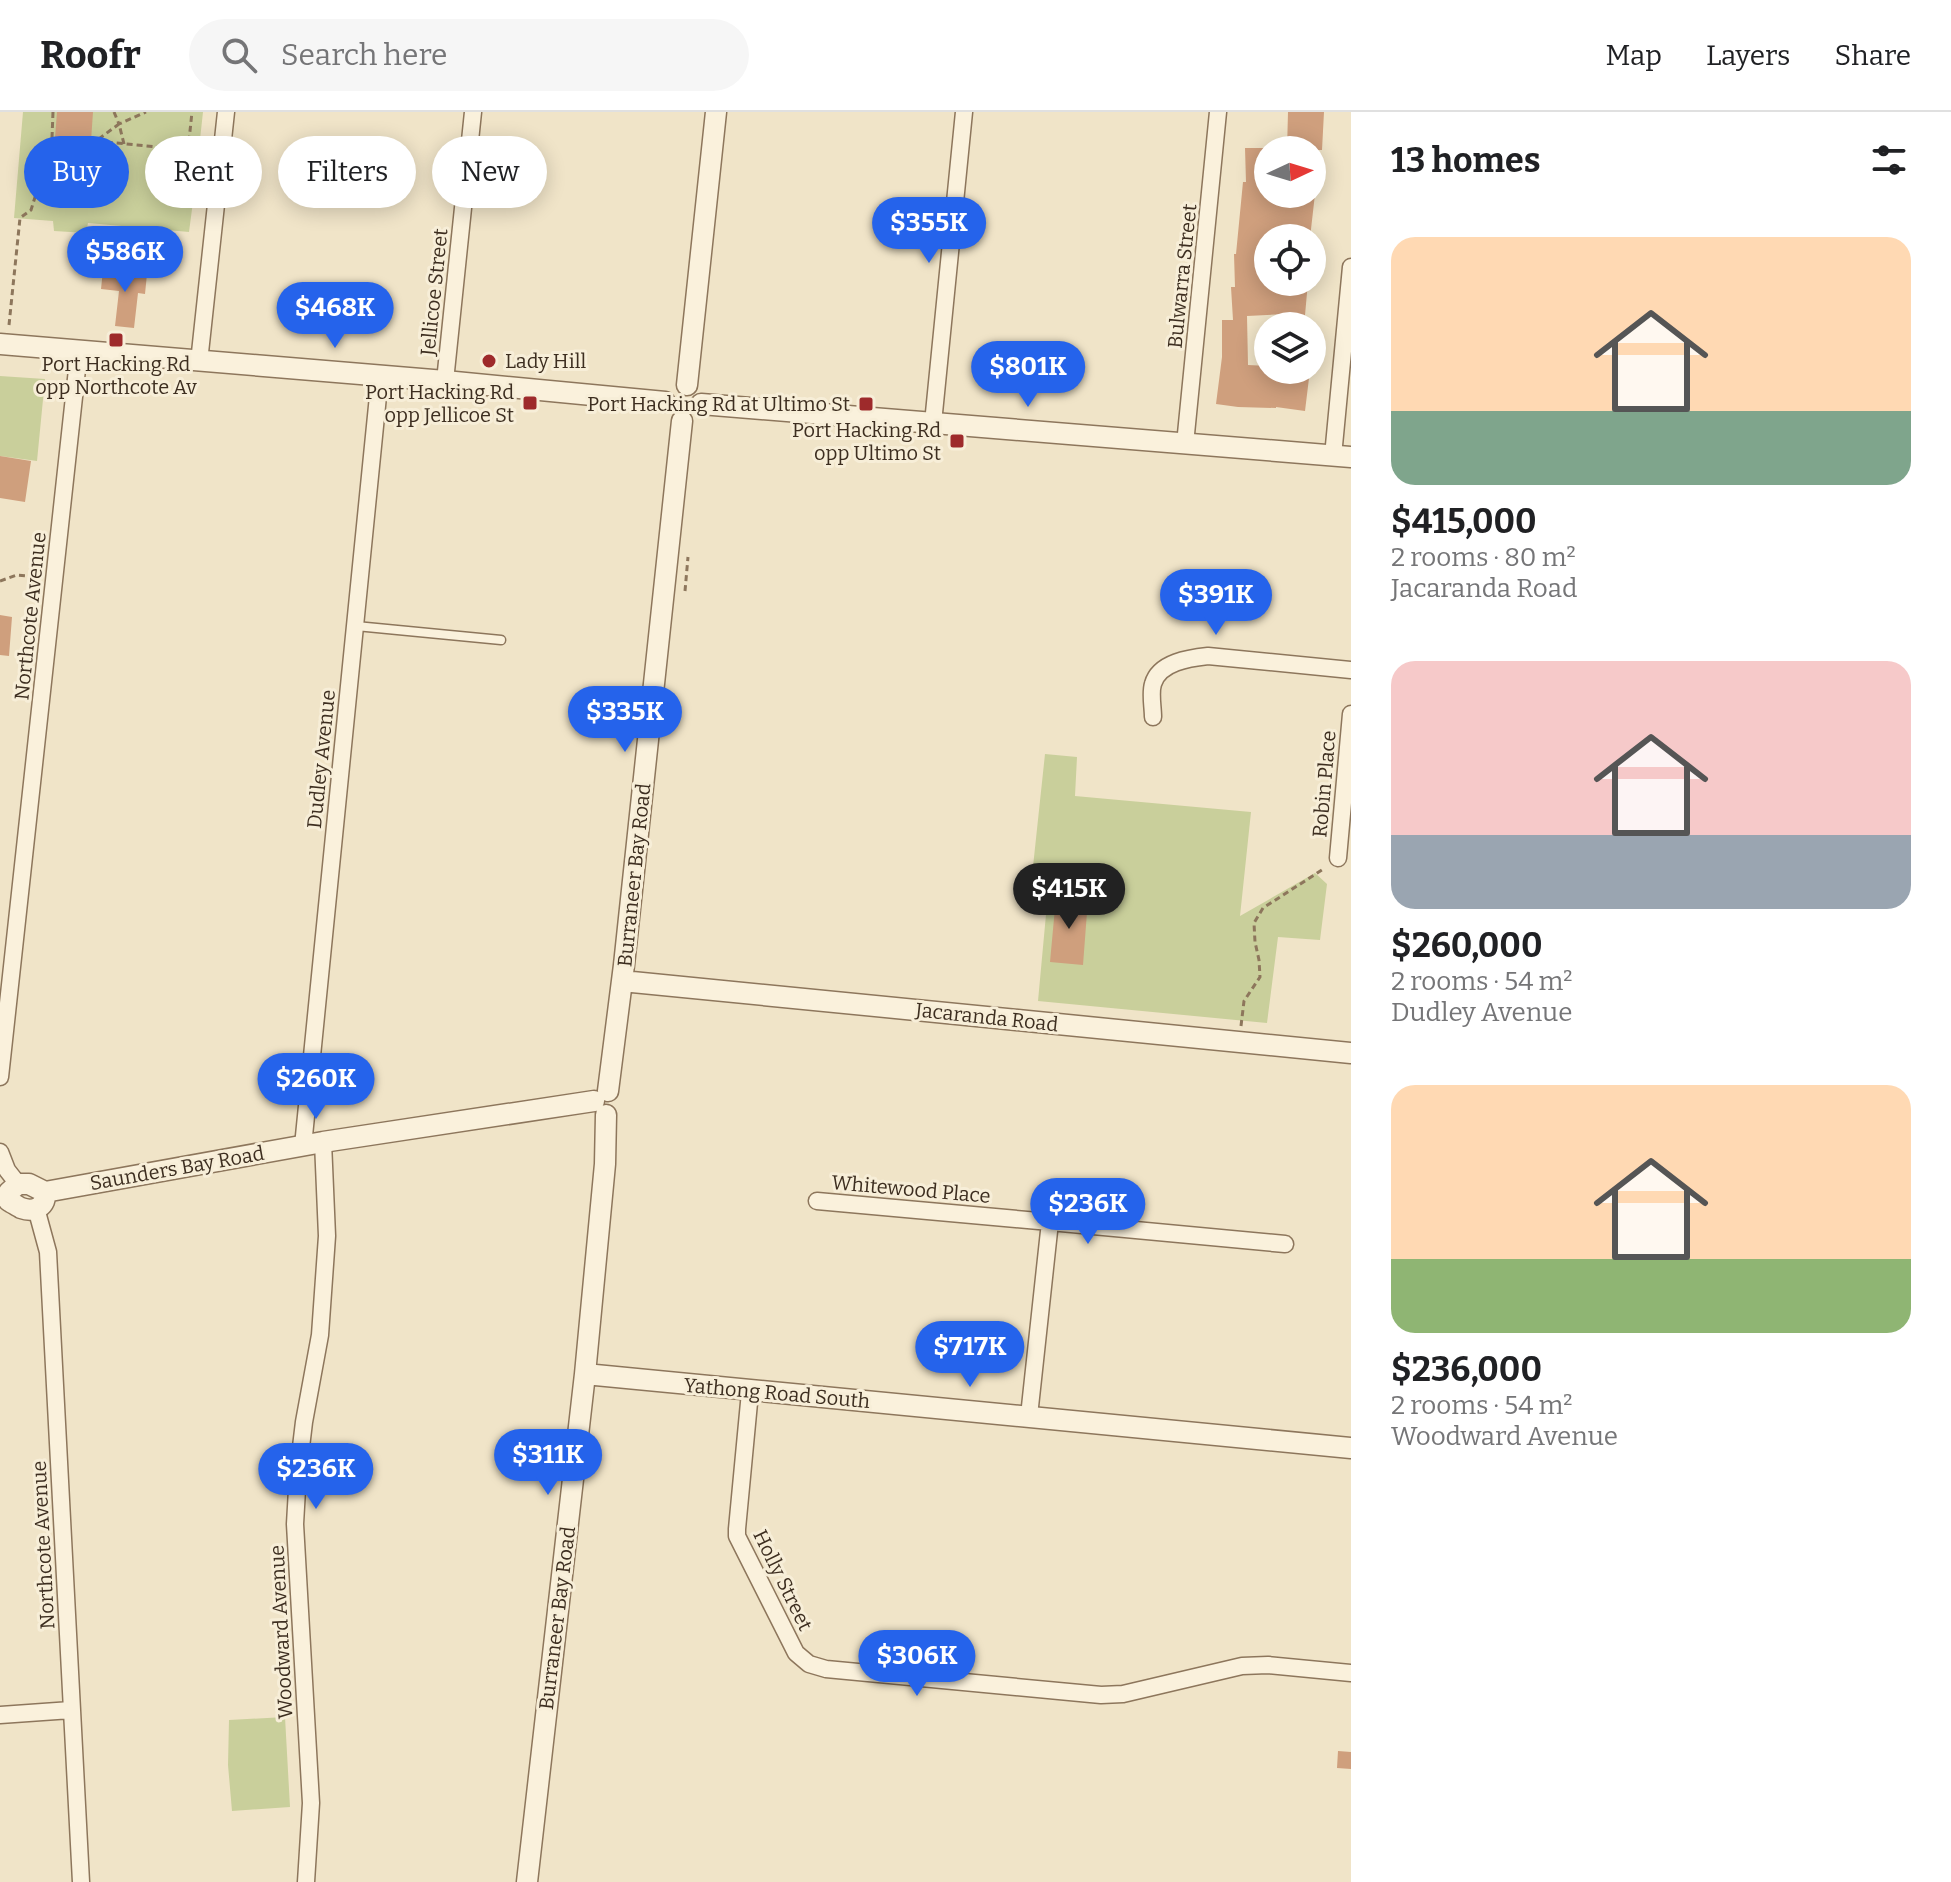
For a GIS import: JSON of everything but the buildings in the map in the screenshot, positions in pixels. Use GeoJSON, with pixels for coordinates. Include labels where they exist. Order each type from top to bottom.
{"type":"FeatureCollection","features":[{"type":"Feature","properties":{"kind":"street"},"geometry":{"type":"LineString","coordinates":[[199,362],[226,112]]}},
{"type":"Feature","properties":{"kind":"street","name":"Jellicoe Street"},"geometry":{"type":"LineString","coordinates":[[445,381],[473,112]]}},
{"type":"Feature","properties":{"kind":"street"},"geometry":{"type":"LineString","coordinates":[[687,385],[716,112]]}},
{"type":"Feature","properties":{"kind":"street"},"geometry":{"type":"LineString","coordinates":[[933,423],[964,112]]}},
{"type":"Feature","properties":{"kind":"street","name":"Bulwarra Street"},"geometry":{"type":"LineString","coordinates":[[1185,444],[1218,112]]}},
{"type":"Feature","properties":{"kind":"street"},"geometry":{"type":"LineString","coordinates":[[701,404],[1342,457],[1351,267]]}},
{"type":"Feature","properties":{"kind":"street"},"geometry":{"type":"LineString","coordinates":[[0,344],[665,402]]}},
{"type":"Feature","properties":{"kind":"street","name":"Northcote Avenue"},"geometry":{"type":"LineString","coordinates":[[0,1077],[79,351]]}},
{"type":"Feature","properties":{"kind":"street","name":"Dudley Avenue"},"geometry":{"type":"LineString","coordinates":[[313,1144],[355,626],[380,376]]}},
{"type":"Feature","properties":{"kind":"street"},"geometry":{"type":"LineString","coordinates":[[687,385],[697,392],[701,404],[693,418],[682,421],[672,417],[665,402],[672,388],[687,385]]}},
{"type":"Feature","properties":{"kind":"street","name":"Burraneer Bay Road"},"geometry":{"type":"LineString","coordinates":[[527,1882],[585,1374],[605,1164],[603,1102],[622,981],[682,421]]}},
{"type":"Feature","properties":{"kind":"street"},"geometry":{"type":"LineString","coordinates":[[1153,717],[1153,684],[1167,667],[1187,658],[1208,656],[1351,670]]}},
{"type":"Feature","properties":{"kind":"street","name":"Robin Place"},"geometry":{"type":"LineString","coordinates":[[1338,858],[1351,714]]}},
{"type":"Feature","properties":{"kind":"street","name":"Jacaranda Road"},"geometry":{"type":"LineString","coordinates":[[622,981],[1351,1053]]}},
{"type":"Feature","properties":{"kind":"street","name":"Saunders Bay Road"},"geometry":{"type":"LineString","coordinates":[[40,1200],[313,1144],[603,1102]]}},
{"type":"Feature","properties":{"kind":"street","name":"Woodward Avenue"},"geometry":{"type":"LineString","coordinates":[[306,1882],[311,1803],[295,1524],[299,1460],[320,1335],[327,1236],[313,1144]]}},
{"type":"Feature","properties":{"kind":"street"},"geometry":{"type":"LineString","coordinates":[[0,1152],[7,1170],[9,1196],[29,1184],[40,1200]]}},
{"type":"Feature","properties":{"kind":"street","name":"Northcote Avenue"},"geometry":{"type":"LineString","coordinates":[[40,1200],[48,1252],[81,1882]]}},
{"type":"Feature","properties":{"kind":"street","name":"Whitewood Place"},"geometry":{"type":"LineString","coordinates":[[817,1201],[1285,1244]]}},
{"type":"Feature","properties":{"kind":"street"},"geometry":{"type":"LineString","coordinates":[[1029,1416],[1050,1222]]}},
{"type":"Feature","properties":{"kind":"street","name":"Yathong Road South"},"geometry":{"type":"LineString","coordinates":[[585,1374],[1351,1448]]}},
{"type":"Feature","properties":{"kind":"street","name":"Holly Street"},"geometry":{"type":"LineString","coordinates":[[750,1392],[737,1536],[796,1653],[809,1664],[826,1669],[1112,1695],[1242,1666],[1268,1665],[1351,1673]]}},
{"type":"Feature","properties":{"kind":"street"},"geometry":{"type":"LineString","coordinates":[[0,1715],[71,1710]]}},
{"type":"Feature","properties":{"kind":"lane"},"geometry":{"type":"LineString","coordinates":[[355,626],[501,640]]}},
{"type":"Feature","properties":{"kind":"path"},"geometry":{"type":"LineString","coordinates":[[52,136],[53,112]]}},
{"type":"Feature","properties":{"kind":"path"},"geometry":{"type":"LineString","coordinates":[[114,112],[122,136]]}},
{"type":"Feature","properties":{"kind":"path"},"geometry":{"type":"LineString","coordinates":[[103,136],[119,124],[146,112]]}},
{"type":"Feature","properties":{"kind":"path"},"geometry":{"type":"LineString","coordinates":[[129,144],[188,150],[192,112]]}},
{"type":"Feature","properties":{"kind":"path"},"geometry":{"type":"LineString","coordinates":[[9,325],[20,218],[32,208]]}},
{"type":"Feature","properties":{"kind":"path"},"geometry":{"type":"LineString","coordinates":[[685,591],[688,557]]}},
{"type":"Feature","properties":{"kind":"path"},"geometry":{"type":"LineString","coordinates":[[0,581],[17,575],[29,576]]}},
{"type":"Feature","properties":{"kind":"path"},"geometry":{"type":"LineString","coordinates":[[1239,1042],[1244,1001],[1260,977],[1254,923],[1263,908],[1338,858]]}},
{"type":"Feature","properties":{"kind":"green space"},"geometry":{"type":"Polygon","coordinates":[[[23,112],[203,112],[200,136],[145,136],[145,208],[192,208],[189,232],[88,223],[86,233],[54,231],[53,221],[14,218],[23,112]]]}},
{"type":"Feature","properties":{"kind":"green space"},"geometry":{"type":"Polygon","coordinates":[[[0,376],[45,379],[37,461],[0,456],[0,376]]]}},
{"type":"Feature","properties":{"kind":"green space"},"geometry":{"type":"Polygon","coordinates":[[[1045,754],[1077,757],[1075,796],[1251,812],[1240,916],[1315,873],[1327,884],[1320,940],[1278,937],[1267,1023],[1038,1001],[1049,882],[1032,876],[1045,754]]]}},
{"type":"Feature","properties":{"kind":"green space"},"geometry":{"type":"Polygon","coordinates":[[[285,1717],[290,1807],[232,1811],[228,1765],[229,1720],[285,1717]]]}},
{"type":"Feature","properties":{"kind":"place","name":"Port Hacking Rd opp Northcote Av"},"geometry":{"type":"Point","coordinates":[116,340]}},
{"type":"Feature","properties":{"kind":"place","name":"Lady Hill"},"geometry":{"type":"Point","coordinates":[489,361]}},
{"type":"Feature","properties":{"kind":"place","name":"Port Hacking Rd opp Jellicoe St"},"geometry":{"type":"Point","coordinates":[530,403]}},
{"type":"Feature","properties":{"kind":"place","name":"Port Hacking Rd at Ultimo St"},"geometry":{"type":"Point","coordinates":[866,404]}},
{"type":"Feature","properties":{"kind":"place","name":"Port Hacking Rd opp Ultimo St"},"geometry":{"type":"Point","coordinates":[957,441]}}]}
